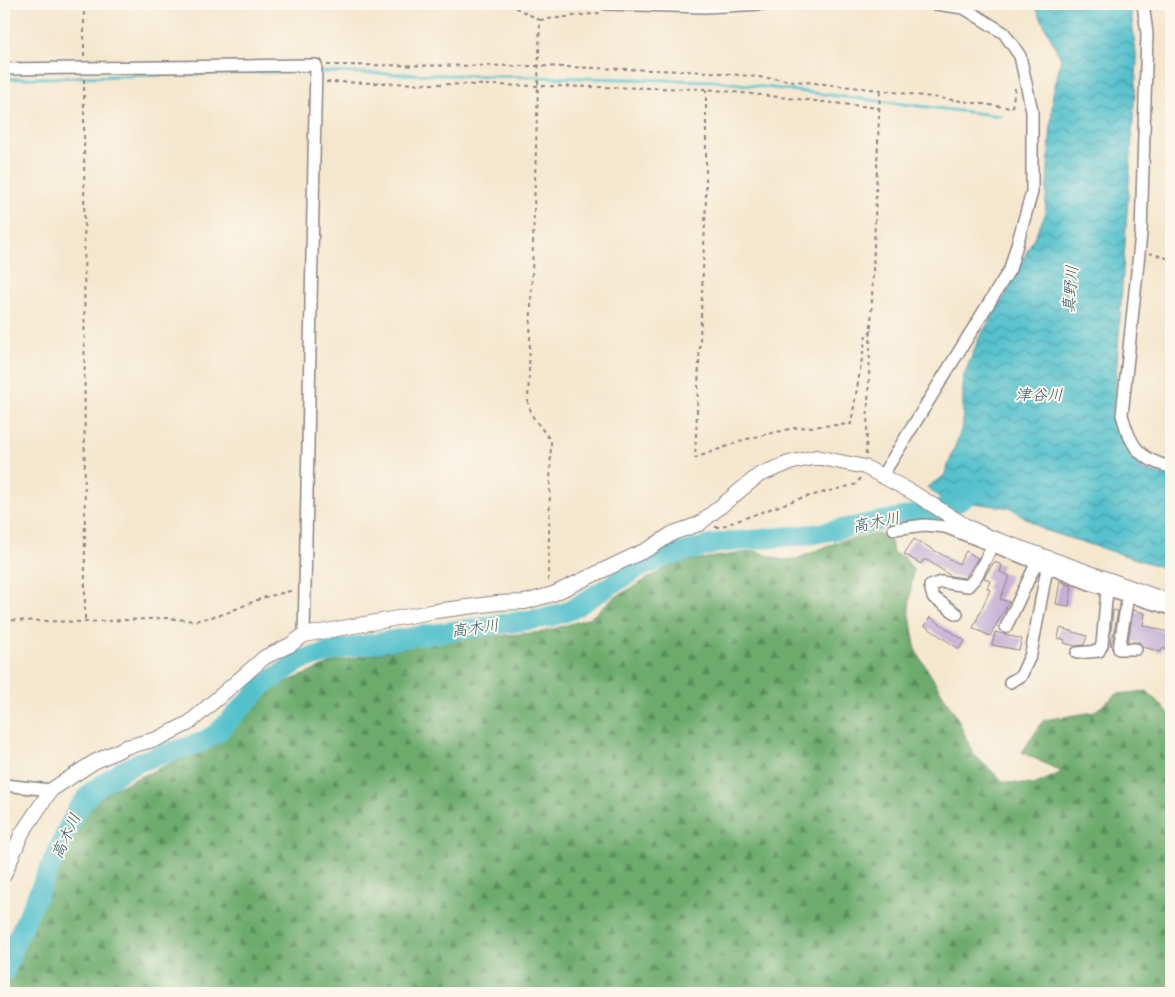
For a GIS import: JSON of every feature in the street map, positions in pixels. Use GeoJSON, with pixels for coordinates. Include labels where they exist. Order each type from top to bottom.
{"type":"FeatureCollection","features":[{"type":"Feature","properties":{"kind":"street"},"geometry":{"type":"LineString","coordinates":[[604,8],[705,8],[762,4]]}},
{"type":"Feature","properties":{"kind":"street"},"geometry":{"type":"LineString","coordinates":[[882,476],[1010,269],[1032,192],[1032,110],[1020,56],[1004,33],[964,8],[935,4]]}},
{"type":"Feature","properties":{"kind":"street"},"geometry":{"type":"LineString","coordinates":[[1143,4],[1146,33],[1140,250],[1122,415],[1126,434],[1135,447],[1144,456],[1171,467]]}},
{"type":"Feature","properties":{"kind":"street"},"geometry":{"type":"LineString","coordinates":[[4,70],[84,69],[315,72],[303,589],[304,635]]}},
{"type":"Feature","properties":{"kind":"street"},"geometry":{"type":"LineString","coordinates":[[4,875],[22,833],[52,790],[94,762],[126,747],[157,739],[189,723],[265,657],[290,645],[304,635],[436,611],[498,603],[525,602],[553,594],[650,548],[673,533],[699,524],[759,475],[789,463],[816,457],[865,467],[912,492],[966,526],[1007,544],[1171,602]]}},
{"type":"Feature","properties":{"kind":"street"},"geometry":{"type":"LineString","coordinates":[[894,529],[925,525],[945,527],[992,547],[1107,590],[1171,609]]}},
{"type":"Feature","properties":{"kind":"street"},"geometry":{"type":"LineString","coordinates":[[956,614],[933,596],[930,586],[941,582],[968,586],[976,577],[992,547]]}},
{"type":"Feature","properties":{"kind":"street"},"geometry":{"type":"LineString","coordinates":[[1006,627],[1042,566]]}},
{"type":"Feature","properties":{"kind":"street"},"geometry":{"type":"LineString","coordinates":[[1010,682],[1021,676],[1031,654],[1042,566]]}},
{"type":"Feature","properties":{"kind":"street"},"geometry":{"type":"LineString","coordinates":[[1077,652],[1099,651],[1102,645],[1107,590]]}},
{"type":"Feature","properties":{"kind":"street"},"geometry":{"type":"LineString","coordinates":[[1120,648],[1128,596]]}},
{"type":"Feature","properties":{"kind":"street"},"geometry":{"type":"LineString","coordinates":[[1102,645],[1111,651],[1120,648],[1136,649]]}},
{"type":"Feature","properties":{"kind":"street"},"geometry":{"type":"LineString","coordinates":[[4,786],[52,790]]}},
{"type":"Feature","properties":{"kind":"path"},"geometry":{"type":"LineString","coordinates":[[84,4],[84,69]]}},
{"type":"Feature","properties":{"kind":"path"},"geometry":{"type":"LineString","coordinates":[[508,4],[540,20],[604,8]]}},
{"type":"Feature","properties":{"kind":"path"},"geometry":{"type":"LineString","coordinates":[[540,20],[537,66],[528,403],[533,417],[551,441],[547,566],[548,583],[553,594]]}},
{"type":"Feature","properties":{"kind":"path"},"geometry":{"type":"LineString","coordinates":[[315,72],[537,66],[710,72],[880,90],[1012,108],[1016,82]]}},
{"type":"Feature","properties":{"kind":"path"},"geometry":{"type":"LineString","coordinates":[[315,72],[537,87],[706,89],[879,107]]}},
{"type":"Feature","properties":{"kind":"path"},"geometry":{"type":"LineString","coordinates":[[84,82],[85,622]]}},
{"type":"Feature","properties":{"kind":"path"},"geometry":{"type":"LineString","coordinates":[[706,89],[706,199],[695,458],[747,439],[794,428],[850,424],[866,335],[872,330]]}},
{"type":"Feature","properties":{"kind":"path"},"geometry":{"type":"LineString","coordinates":[[692,526],[720,527],[798,499],[857,484],[865,467],[872,330],[880,90]]}},
{"type":"Feature","properties":{"kind":"path"},"geometry":{"type":"LineString","coordinates":[[1140,250],[1171,259]]}},
{"type":"Feature","properties":{"kind":"path"},"geometry":{"type":"LineString","coordinates":[[4,620],[85,622],[167,618],[194,621],[224,614],[262,598],[303,589]]}},
{"type":"Feature","properties":{"kind":"green space"},"geometry":{"type":"Polygon","coordinates":[[[878,534],[890,537],[893,553],[904,557],[913,570],[909,610],[916,651],[958,719],[973,754],[1004,782],[1034,785],[1062,772],[1022,752],[1044,720],[1094,712],[1117,694],[1147,691],[1171,715],[1171,993],[4,993],[27,934],[80,822],[93,803],[113,789],[189,755],[228,735],[275,687],[334,662],[438,641],[543,632],[590,618],[612,599],[675,563],[755,551],[783,560],[796,559],[840,541],[878,534]]]}},
{"type":"Feature","properties":{"kind":"water","name":"津谷川"},"geometry":{"type":"Polygon","coordinates":[[[1034,4],[1130,4],[1137,62],[1113,423],[1142,470],[1171,477],[1171,570],[1044,530],[1011,508],[973,503],[949,505],[927,487],[944,476],[963,425],[963,378],[979,338],[1005,296],[1045,215],[1053,94],[1061,59],[1034,4]]]}},
{"type":"Feature","properties":{"kind":"building"},"geometry":{"type":"Polygon","coordinates":[[[914,539],[959,564],[966,551],[978,558],[965,578],[951,576],[927,560],[923,560],[921,564],[904,554],[914,539]]]}},
{"type":"Feature","properties":{"kind":"building"},"geometry":{"type":"Polygon","coordinates":[[[994,562],[1002,565],[1000,572],[1010,576],[1000,599],[1009,602],[990,636],[973,628],[990,590],[987,588],[990,581],[984,578],[994,562]]]}},
{"type":"Feature","properties":{"kind":"building"},"geometry":{"type":"Polygon","coordinates":[[[1060,581],[1072,586],[1069,606],[1056,604],[1060,581]]]}},
{"type":"Feature","properties":{"kind":"building"},"geometry":{"type":"Polygon","coordinates":[[[1113,610],[1118,611],[1111,646],[1110,643],[1113,610]]]}},
{"type":"Feature","properties":{"kind":"building"},"geometry":{"type":"Polygon","coordinates":[[[1133,610],[1145,613],[1143,625],[1171,633],[1171,651],[1162,648],[1161,652],[1143,647],[1139,642],[1128,642],[1133,610]]]}},
{"type":"Feature","properties":{"kind":"building"},"geometry":{"type":"Polygon","coordinates":[[[930,617],[965,641],[959,649],[925,626],[930,617]]]}},
{"type":"Feature","properties":{"kind":"building"},"geometry":{"type":"Polygon","coordinates":[[[1060,628],[1087,636],[1084,645],[1075,646],[1064,643],[1065,640],[1058,638],[1060,628]]]}},
{"type":"Feature","properties":{"kind":"building"},"geometry":{"type":"Polygon","coordinates":[[[995,632],[1022,639],[1019,650],[992,645],[995,632]]]}},
{"type":"Feature","properties":{"kind":"waterway"},"geometry":{"type":"LineString","coordinates":[[4,79],[313,71]]}},
{"type":"Feature","properties":{"kind":"waterway"},"geometry":{"type":"LineString","coordinates":[[319,72],[715,81],[1001,116]]}},
{"type":"Feature","properties":{"kind":"waterway","name":"高木川"},"geometry":{"type":"LineString","coordinates":[[4,974],[16,941],[76,811],[92,791],[139,762],[202,742],[217,733],[265,684],[301,660],[346,648],[550,617],[569,611],[639,568],[668,556],[719,543],[815,534],[948,508],[977,490]]}},
{"type":"Feature","properties":{"kind":"water label","name":"真野川"},"geometry":{"type":"Point","coordinates":[1070,289]}}]}
